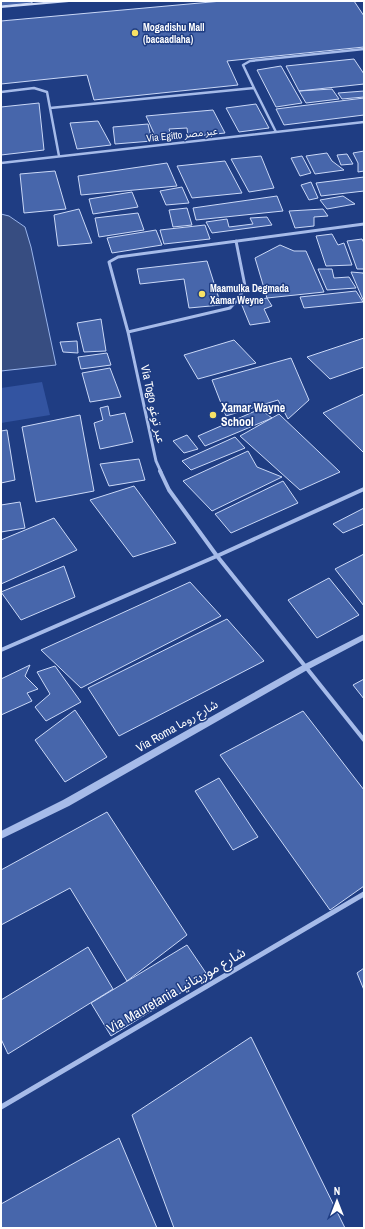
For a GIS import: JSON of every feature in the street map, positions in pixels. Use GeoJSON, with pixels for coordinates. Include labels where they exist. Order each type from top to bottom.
{"type":"FeatureCollection","features":[{"type":"Feature","properties":{"kind":"main road"},"geometry":{"type":"LineString","coordinates":[[1,7],[69,1]]}},
{"type":"Feature","properties":{"kind":"street"},"geometry":{"type":"LineString","coordinates":[[276,132],[243,65],[250,61],[364,49]]}},
{"type":"Feature","properties":{"kind":"street"},"geometry":{"type":"LineString","coordinates":[[1,92],[34,88],[47,92],[59,156]]}},
{"type":"Feature","properties":{"kind":"street"},"geometry":{"type":"LineString","coordinates":[[50,108],[254,88]]}},
{"type":"Feature","properties":{"kind":"street","name":"Via Egitto عبر مصر"},"geometry":{"type":"LineString","coordinates":[[1,163],[364,122]]}},
{"type":"Feature","properties":{"kind":"street","name":"Via Togo عبر توغو"},"geometry":{"type":"LineString","coordinates":[[364,224],[118,257],[110,262],[128,332],[156,461],[169,490],[217,556],[364,740]]}},
{"type":"Feature","properties":{"kind":"street"},"geometry":{"type":"LineString","coordinates":[[128,332],[230,308],[239,298],[245,286],[236,241]]}},
{"type":"Feature","properties":{"kind":"street"},"geometry":{"type":"LineString","coordinates":[[1,650],[217,556],[364,488]]}},
{"type":"Feature","properties":{"kind":"street","name":"Via Roma شارع روما"},"geometry":{"type":"LineString","coordinates":[[1,835],[66,803],[306,667],[364,637]]}},
{"type":"Feature","properties":{"kind":"street","name":"Via Mauretania شارع موريتانيا"},"geometry":{"type":"LineString","coordinates":[[1,1107],[364,894]]}},
{"type":"Feature","properties":{"kind":"shaded area"},"geometry":{"type":"Polygon","coordinates":[[[1,214],[9,216],[25,227],[31,247],[56,365],[1,371],[1,214]]]}},
{"type":"Feature","properties":{"kind":"shaded area"},"geometry":{"type":"Polygon","coordinates":[[[42,382],[50,415],[1,423],[1,388],[42,382]]]}},
{"type":"Feature","properties":{"kind":"building"},"geometry":{"type":"Polygon","coordinates":[[[1,1],[32,1],[32,3],[1,6],[1,1]]]}},
{"type":"Feature","properties":{"kind":"building"},"geometry":{"type":"Polygon","coordinates":[[[222,1],[354,1],[364,16],[364,47],[227,61],[238,85],[94,100],[87,75],[1,84],[1,21],[222,1]]]}},
{"type":"Feature","properties":{"kind":"building"},"geometry":{"type":"Polygon","coordinates":[[[354,59],[364,74],[364,84],[299,91],[286,66],[354,59]]]}},
{"type":"Feature","properties":{"kind":"building"},"geometry":{"type":"Polygon","coordinates":[[[281,66],[302,103],[276,107],[257,70],[281,66]]]}},
{"type":"Feature","properties":{"kind":"building"},"geometry":{"type":"Polygon","coordinates":[[[332,89],[339,99],[306,103],[299,91],[332,89]]]}},
{"type":"Feature","properties":{"kind":"building"},"geometry":{"type":"Polygon","coordinates":[[[364,91],[364,97],[342,99],[338,93],[364,91]]]}},
{"type":"Feature","properties":{"kind":"building"},"geometry":{"type":"Polygon","coordinates":[[[364,98],[364,115],[284,125],[276,109],[364,98]]]}},
{"type":"Feature","properties":{"kind":"building"},"geometry":{"type":"Polygon","coordinates":[[[39,103],[44,150],[1,155],[1,107],[39,103]]]}},
{"type":"Feature","properties":{"kind":"building"},"geometry":{"type":"Polygon","coordinates":[[[256,104],[269,128],[239,132],[226,108],[256,104]]]}},
{"type":"Feature","properties":{"kind":"building"},"geometry":{"type":"Polygon","coordinates":[[[213,110],[225,133],[188,137],[187,128],[169,129],[172,138],[157,140],[146,116],[213,110]]]}},
{"type":"Feature","properties":{"kind":"building"},"geometry":{"type":"Polygon","coordinates":[[[98,121],[111,145],[77,149],[70,123],[98,121]]]}},
{"type":"Feature","properties":{"kind":"building"},"geometry":{"type":"Polygon","coordinates":[[[148,124],[152,141],[115,144],[113,127],[148,124]]]}},
{"type":"Feature","properties":{"kind":"building"},"geometry":{"type":"Polygon","coordinates":[[[364,151],[364,171],[358,172],[358,163],[353,153],[364,151]]]}},
{"type":"Feature","properties":{"kind":"building"},"geometry":{"type":"Polygon","coordinates":[[[327,153],[332,161],[344,170],[315,174],[306,156],[327,153]]]}},
{"type":"Feature","properties":{"kind":"building"},"geometry":{"type":"Polygon","coordinates":[[[347,154],[353,164],[341,165],[337,155],[347,154]]]}},
{"type":"Feature","properties":{"kind":"building"},"geometry":{"type":"Polygon","coordinates":[[[261,156],[274,188],[249,192],[231,159],[261,156]]]}},
{"type":"Feature","properties":{"kind":"building"},"geometry":{"type":"Polygon","coordinates":[[[302,156],[311,173],[300,176],[291,158],[302,156]]]}},
{"type":"Feature","properties":{"kind":"building"},"geometry":{"type":"Polygon","coordinates":[[[225,161],[242,193],[192,198],[177,166],[225,161]]]}},
{"type":"Feature","properties":{"kind":"building"},"geometry":{"type":"Polygon","coordinates":[[[167,163],[177,186],[81,195],[78,176],[167,163]]]}},
{"type":"Feature","properties":{"kind":"building"},"geometry":{"type":"Polygon","coordinates":[[[55,171],[66,209],[24,213],[20,174],[55,171]]]}},
{"type":"Feature","properties":{"kind":"building"},"geometry":{"type":"Polygon","coordinates":[[[364,177],[364,191],[321,196],[316,183],[364,177]]]}},
{"type":"Feature","properties":{"kind":"building"},"geometry":{"type":"Polygon","coordinates":[[[311,182],[318,198],[309,200],[301,185],[311,182]]]}},
{"type":"Feature","properties":{"kind":"building"},"geometry":{"type":"Polygon","coordinates":[[[182,187],[189,203],[166,205],[160,191],[182,187]]]}},
{"type":"Feature","properties":{"kind":"building"},"geometry":{"type":"Polygon","coordinates":[[[132,192],[138,207],[93,214],[89,199],[132,192]]]}},
{"type":"Feature","properties":{"kind":"building"},"geometry":{"type":"Polygon","coordinates":[[[277,196],[283,211],[196,220],[193,208],[277,196]]]}},
{"type":"Feature","properties":{"kind":"building"},"geometry":{"type":"Polygon","coordinates":[[[343,196],[355,204],[327,209],[320,200],[343,196]]]}},
{"type":"Feature","properties":{"kind":"building"},"geometry":{"type":"Polygon","coordinates":[[[187,208],[192,225],[173,227],[169,210],[187,208]]]}},
{"type":"Feature","properties":{"kind":"building"},"geometry":{"type":"Polygon","coordinates":[[[79,209],[92,243],[58,246],[54,215],[79,209]]]}},
{"type":"Feature","properties":{"kind":"building"},"geometry":{"type":"Polygon","coordinates":[[[323,209],[328,216],[314,217],[314,226],[295,228],[289,211],[323,209]]]}},
{"type":"Feature","properties":{"kind":"building"},"geometry":{"type":"Polygon","coordinates":[[[138,213],[144,230],[99,237],[95,218],[138,213]]]}},
{"type":"Feature","properties":{"kind":"building"},"geometry":{"type":"Polygon","coordinates":[[[267,217],[272,225],[212,233],[206,222],[227,219],[229,227],[253,224],[250,218],[267,217]]]}},
{"type":"Feature","properties":{"kind":"building"},"geometry":{"type":"Polygon","coordinates":[[[205,225],[210,239],[164,244],[160,230],[205,225]]]}},
{"type":"Feature","properties":{"kind":"building"},"geometry":{"type":"Polygon","coordinates":[[[156,230],[162,245],[112,253],[107,238],[156,230]]]}},
{"type":"Feature","properties":{"kind":"building"},"geometry":{"type":"Polygon","coordinates":[[[332,234],[338,245],[344,243],[352,265],[326,266],[316,236],[332,234]]]}},
{"type":"Feature","properties":{"kind":"building"},"geometry":{"type":"Polygon","coordinates":[[[362,239],[364,243],[364,269],[357,269],[347,241],[362,239]]]}},
{"type":"Feature","properties":{"kind":"building"},"geometry":{"type":"Polygon","coordinates":[[[280,245],[294,251],[306,251],[324,292],[267,298],[255,258],[280,245]]]}},
{"type":"Feature","properties":{"kind":"building","name":"Maamulka Degmada Xamar Weyne"},"geometry":{"type":"Polygon","coordinates":[[[207,261],[221,305],[189,308],[184,279],[140,284],[137,269],[207,261]]]}},
{"type":"Feature","properties":{"kind":"building"},"geometry":{"type":"Polygon","coordinates":[[[318,269],[332,269],[334,278],[349,277],[356,288],[327,290],[318,269]]]}},
{"type":"Feature","properties":{"kind":"building"},"geometry":{"type":"Polygon","coordinates":[[[351,272],[363,273],[364,302],[351,272]]]}},
{"type":"Feature","properties":{"kind":"building"},"geometry":{"type":"Polygon","coordinates":[[[356,291],[363,302],[304,308],[300,297],[356,291]]]}},
{"type":"Feature","properties":{"kind":"building"},"geometry":{"type":"Polygon","coordinates":[[[267,298],[272,306],[264,309],[270,322],[250,325],[241,303],[267,298]]]}},
{"type":"Feature","properties":{"kind":"building"},"geometry":{"type":"Polygon","coordinates":[[[101,319],[106,351],[84,352],[77,323],[101,319]]]}},
{"type":"Feature","properties":{"kind":"building"},"geometry":{"type":"Polygon","coordinates":[[[364,338],[364,367],[330,379],[307,357],[364,338]]]}},
{"type":"Feature","properties":{"kind":"building"},"geometry":{"type":"Polygon","coordinates":[[[234,340],[256,363],[198,379],[184,355],[234,340]]]}},
{"type":"Feature","properties":{"kind":"building"},"geometry":{"type":"Polygon","coordinates":[[[77,341],[78,353],[63,352],[60,342],[77,341]]]}},
{"type":"Feature","properties":{"kind":"building"},"geometry":{"type":"Polygon","coordinates":[[[107,353],[111,365],[81,369],[78,357],[107,353]]]}},
{"type":"Feature","properties":{"kind":"building"},"geometry":{"type":"Polygon","coordinates":[[[291,358],[309,400],[288,419],[278,400],[226,416],[212,380],[291,358]]]}},
{"type":"Feature","properties":{"kind":"building"},"geometry":{"type":"Polygon","coordinates":[[[110,368],[121,397],[90,402],[82,373],[110,368]]]}},
{"type":"Feature","properties":{"kind":"building"},"geometry":{"type":"Polygon","coordinates":[[[364,394],[364,453],[323,413],[364,394]]]}},
{"type":"Feature","properties":{"kind":"building"},"geometry":{"type":"Polygon","coordinates":[[[108,406],[110,416],[125,413],[133,442],[100,449],[94,423],[103,420],[100,408],[108,406]]]}},
{"type":"Feature","properties":{"kind":"building"},"geometry":{"type":"Polygon","coordinates":[[[260,409],[272,418],[205,446],[198,436],[260,409]]]}},
{"type":"Feature","properties":{"kind":"building"},"geometry":{"type":"Polygon","coordinates":[[[279,414],[340,472],[300,490],[240,436],[279,414]]]}},
{"type":"Feature","properties":{"kind":"building"},"geometry":{"type":"Polygon","coordinates":[[[80,415],[94,491],[36,502],[22,427],[80,415]]]}},
{"type":"Feature","properties":{"kind":"building"},"geometry":{"type":"Polygon","coordinates":[[[7,430],[15,480],[1,483],[1,431],[7,430]]]}},
{"type":"Feature","properties":{"kind":"building"},"geometry":{"type":"Polygon","coordinates":[[[187,435],[198,449],[184,453],[173,441],[187,435]]]}},
{"type":"Feature","properties":{"kind":"building"},"geometry":{"type":"Polygon","coordinates":[[[235,437],[245,448],[191,470],[182,461],[235,437]]]}},
{"type":"Feature","properties":{"kind":"building"},"geometry":{"type":"Polygon","coordinates":[[[248,451],[257,467],[282,477],[212,511],[183,481],[248,451]]]}},
{"type":"Feature","properties":{"kind":"building"},"geometry":{"type":"Polygon","coordinates":[[[139,459],[145,480],[109,486],[100,464],[139,459]]]}},
{"type":"Feature","properties":{"kind":"building"},"geometry":{"type":"Polygon","coordinates":[[[283,481],[298,503],[231,533],[215,514],[283,481]]]}},
{"type":"Feature","properties":{"kind":"building"},"geometry":{"type":"Polygon","coordinates":[[[134,486],[176,543],[133,557],[90,500],[134,486]]]}},
{"type":"Feature","properties":{"kind":"building"},"geometry":{"type":"Polygon","coordinates":[[[20,502],[25,528],[1,532],[1,505],[20,502]]]}},
{"type":"Feature","properties":{"kind":"building"},"geometry":{"type":"Polygon","coordinates":[[[364,508],[364,524],[343,533],[333,524],[364,508]]]}},
{"type":"Feature","properties":{"kind":"building"},"geometry":{"type":"Polygon","coordinates":[[[54,518],[77,550],[1,584],[1,540],[54,518]]]}},
{"type":"Feature","properties":{"kind":"building"},"geometry":{"type":"Polygon","coordinates":[[[364,554],[364,606],[335,569],[364,554]]]}},
{"type":"Feature","properties":{"kind":"building"},"geometry":{"type":"Polygon","coordinates":[[[64,566],[75,597],[21,620],[1,592],[64,566]]]}},
{"type":"Feature","properties":{"kind":"building"},"geometry":{"type":"Polygon","coordinates":[[[329,578],[359,615],[317,638],[288,600],[329,578]]]}},
{"type":"Feature","properties":{"kind":"building"},"geometry":{"type":"Polygon","coordinates":[[[190,582],[221,616],[81,688],[41,650],[190,582]]]}},
{"type":"Feature","properties":{"kind":"building"},"geometry":{"type":"Polygon","coordinates":[[[227,619],[264,661],[119,736],[88,688],[227,619]]]}},
{"type":"Feature","properties":{"kind":"building"},"geometry":{"type":"Polygon","coordinates":[[[30,665],[25,676],[38,689],[27,693],[32,701],[1,715],[1,679],[30,665]]]}},
{"type":"Feature","properties":{"kind":"building"},"geometry":{"type":"Polygon","coordinates":[[[55,666],[81,702],[46,721],[35,707],[50,694],[37,672],[55,666]]]}},
{"type":"Feature","properties":{"kind":"building"},"geometry":{"type":"Polygon","coordinates":[[[364,679],[364,699],[353,685],[364,679]]]}},
{"type":"Feature","properties":{"kind":"building"},"geometry":{"type":"Polygon","coordinates":[[[75,710],[107,757],[65,782],[35,740],[75,710]]]}},
{"type":"Feature","properties":{"kind":"building"},"geometry":{"type":"Polygon","coordinates":[[[303,711],[364,790],[364,886],[330,910],[220,755],[303,711]]]}},
{"type":"Feature","properties":{"kind":"building"},"geometry":{"type":"Polygon","coordinates":[[[219,778],[258,837],[233,850],[195,791],[219,778]]]}},
{"type":"Feature","properties":{"kind":"building"},"geometry":{"type":"Polygon","coordinates":[[[107,812],[187,935],[127,981],[70,888],[1,925],[1,870],[107,812]]]}},
{"type":"Feature","properties":{"kind":"building"},"geometry":{"type":"Polygon","coordinates":[[[187,945],[208,976],[111,1036],[91,1003],[187,945]]]}},
{"type":"Feature","properties":{"kind":"building"},"geometry":{"type":"Polygon","coordinates":[[[88,947],[113,989],[8,1054],[1,1039],[1,1000],[88,947]]]}},
{"type":"Feature","properties":{"kind":"building"},"geometry":{"type":"Polygon","coordinates":[[[364,968],[364,990],[357,973],[364,968]]]}},
{"type":"Feature","properties":{"kind":"building"},"geometry":{"type":"Polygon","coordinates":[[[251,1037],[345,1228],[174,1228],[132,1115],[251,1037]]]}},
{"type":"Feature","properties":{"kind":"building"},"geometry":{"type":"Polygon","coordinates":[[[119,1138],[157,1228],[1,1228],[1,1204],[119,1138]]]}},
{"type":"Feature","properties":{"kind":"place","name":"Mogadishu Mall (bacaadlaha)"},"geometry":{"type":"Point","coordinates":[135,33]}},
{"type":"Feature","properties":{"kind":"place","name":"Maamulka Degmada Xamar Weyne"},"geometry":{"type":"Point","coordinates":[202,294]}},
{"type":"Feature","properties":{"kind":"place","name":"Xamar Wayne School"},"geometry":{"type":"Point","coordinates":[213,415]}}]}
